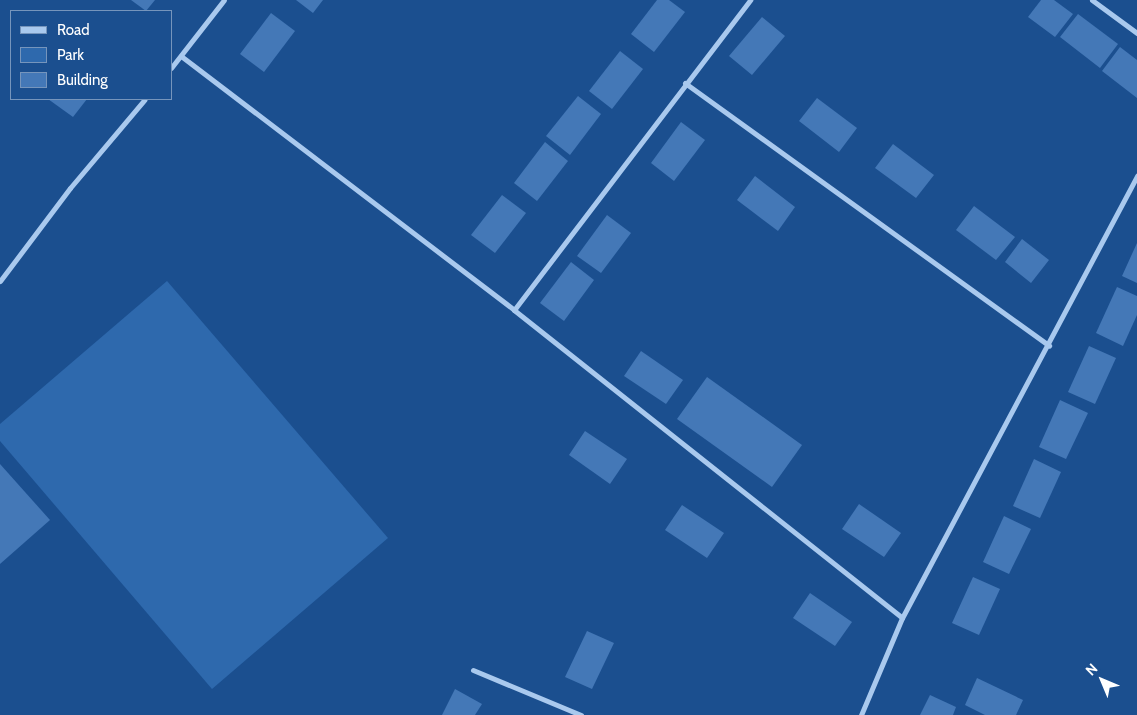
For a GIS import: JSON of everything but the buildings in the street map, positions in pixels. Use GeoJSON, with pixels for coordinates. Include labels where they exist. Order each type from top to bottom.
{"type":"FeatureCollection","features":[{"type":"Feature","properties":{"kind":"street"},"geometry":{"type":"LineString","coordinates":[[172,67],[224,0]]}},
{"type":"Feature","properties":{"kind":"street"},"geometry":{"type":"LineString","coordinates":[[514,310],[750,0]]}},
{"type":"Feature","properties":{"kind":"street"},"geometry":{"type":"LineString","coordinates":[[1092,0],[1137,33]]}},
{"type":"Feature","properties":{"kind":"street"},"geometry":{"type":"LineString","coordinates":[[181,56],[514,310],[902,618]]}},
{"type":"Feature","properties":{"kind":"street"},"geometry":{"type":"LineString","coordinates":[[686,83],[1049,346]]}},
{"type":"Feature","properties":{"kind":"street"},"geometry":{"type":"LineString","coordinates":[[0,282],[70,188],[144,100]]}},
{"type":"Feature","properties":{"kind":"street"},"geometry":{"type":"LineString","coordinates":[[861,715],[902,618],[1049,346],[1137,176]]}},
{"type":"Feature","properties":{"kind":"street"},"geometry":{"type":"LineString","coordinates":[[474,670],[581,715]]}},
{"type":"Feature","properties":{"kind":"green space"},"geometry":{"type":"Polygon","coordinates":[[[167,281],[388,538],[212,689],[0,441],[0,424],[167,281]]]}}]}
